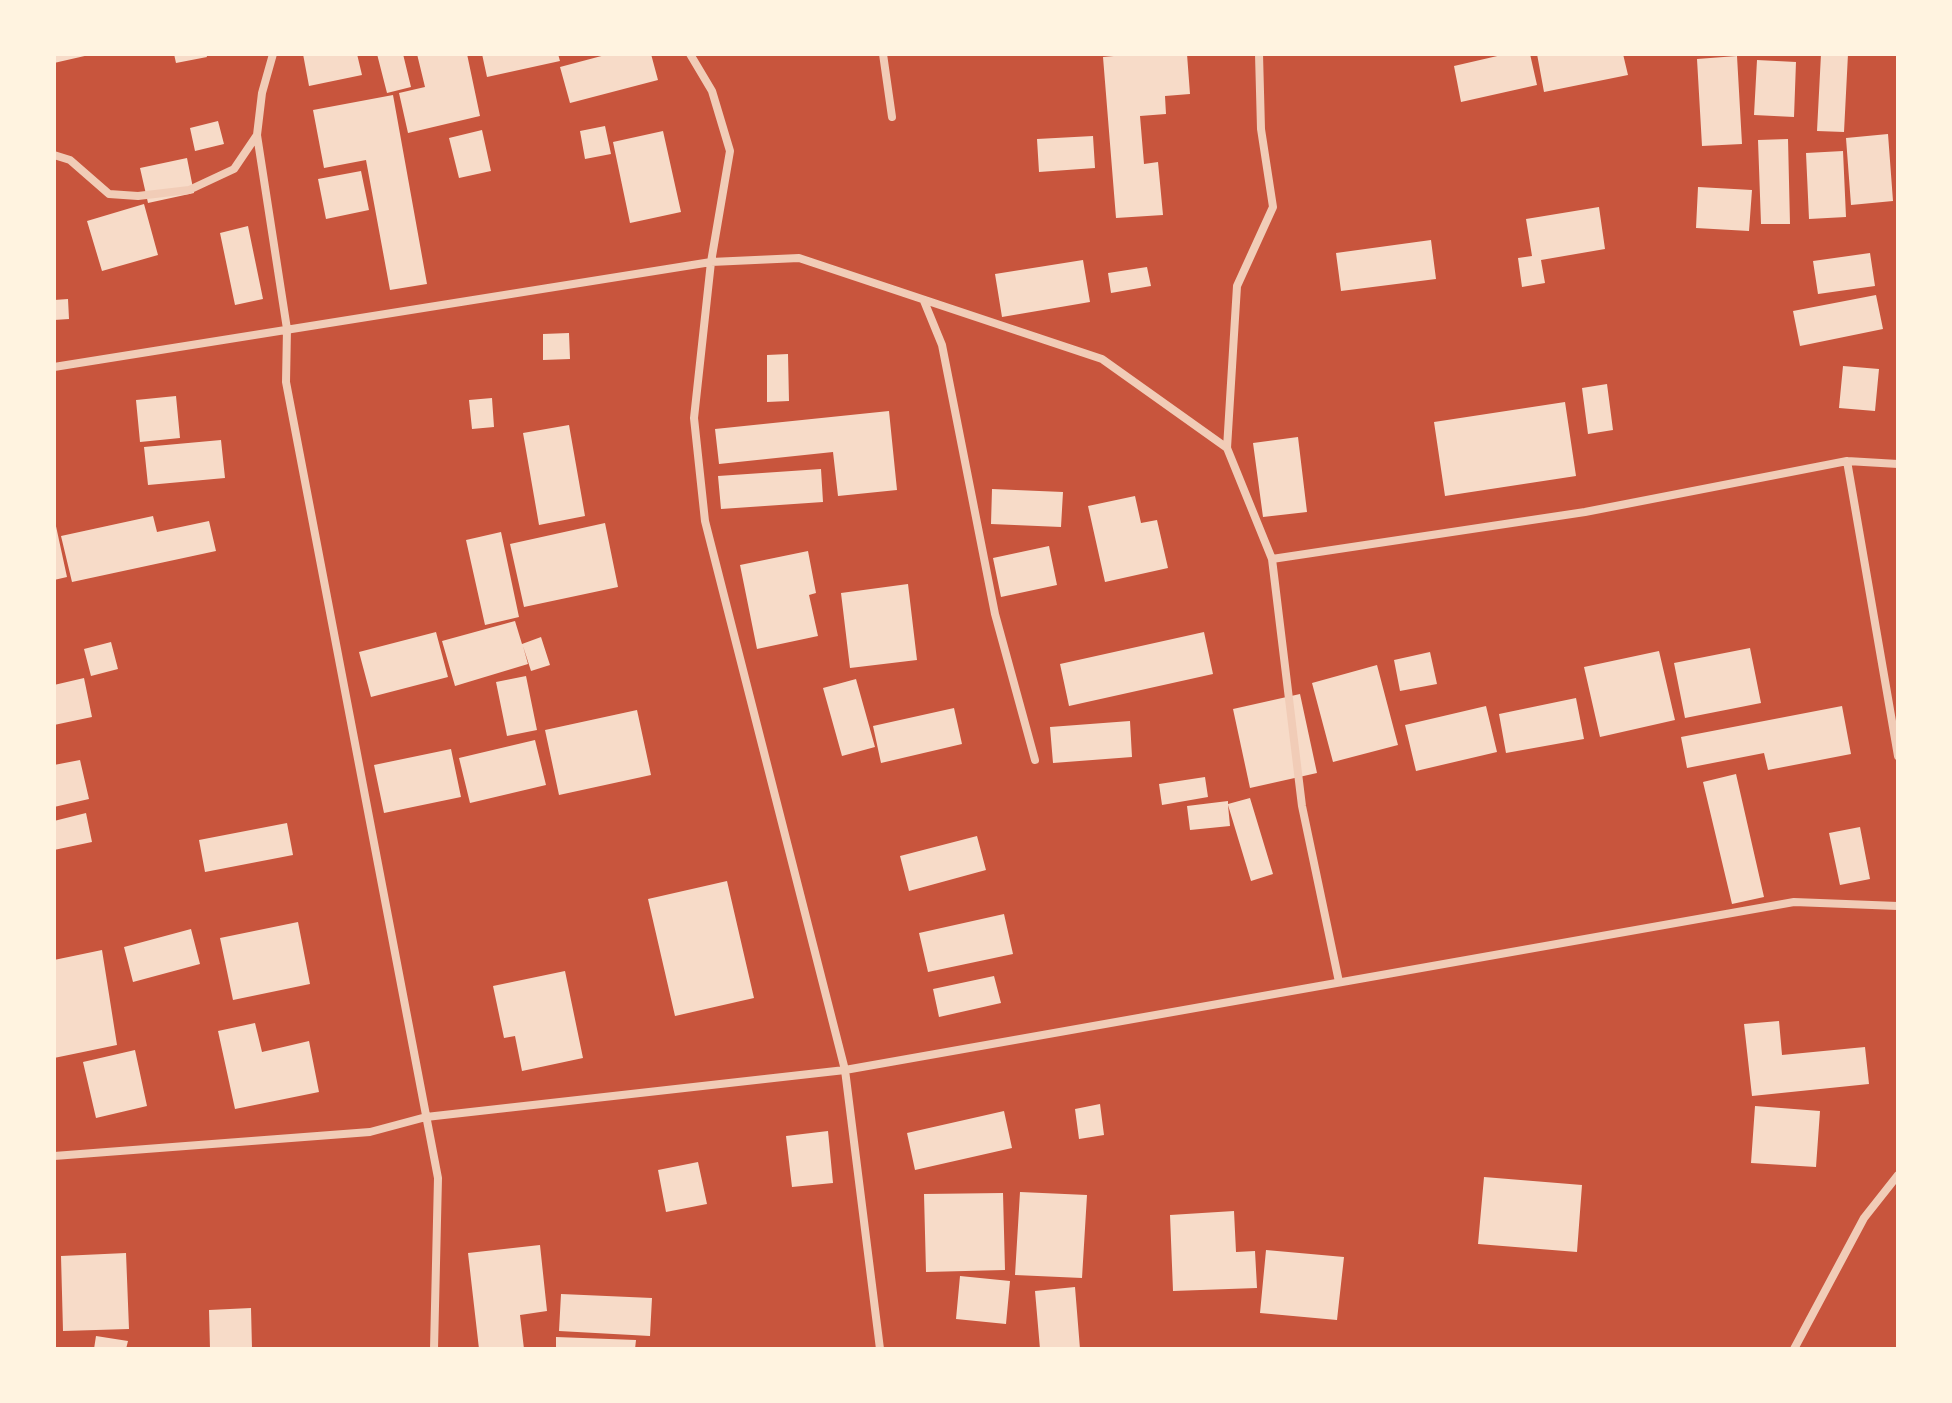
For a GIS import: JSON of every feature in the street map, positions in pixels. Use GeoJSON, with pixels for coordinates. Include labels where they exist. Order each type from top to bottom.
{"type":"FeatureCollection","features":[{"type":"Feature","properties":{"kind":"street"},"geometry":{"type":"LineString","coordinates":[[273,54],[262,93],[257,135],[287,329],[286,382],[438,1178],[434,1349]]}},
{"type":"Feature","properties":{"kind":"street"},"geometry":{"type":"LineString","coordinates":[[690,54],[712,91],[730,151],[711,262],[694,418],[705,521],[845,1070],[880,1349]]}},
{"type":"Feature","properties":{"kind":"street"},"geometry":{"type":"LineString","coordinates":[[883,54],[892,117]]}},
{"type":"Feature","properties":{"kind":"street"},"geometry":{"type":"LineString","coordinates":[[1259,54],[1261,129],[1273,207],[1237,286],[1227,448],[1272,559],[1302,806],[1339,982]]}},
{"type":"Feature","properties":{"kind":"street"},"geometry":{"type":"LineString","coordinates":[[54,155],[70,160],[109,194],[138,196],[189,190],[234,169],[257,135]]}},
{"type":"Feature","properties":{"kind":"street"},"geometry":{"type":"LineString","coordinates":[[54,367],[711,262],[799,258],[1102,359],[1227,448]]}},
{"type":"Feature","properties":{"kind":"street"},"geometry":{"type":"LineString","coordinates":[[924,301],[942,345],[995,614],[1035,760]]}},
{"type":"Feature","properties":{"kind":"street"},"geometry":{"type":"LineString","coordinates":[[1272,559],[1585,512],[1847,461],[1898,464]]}},
{"type":"Feature","properties":{"kind":"street"},"geometry":{"type":"LineString","coordinates":[[1847,461],[1898,756]]}},
{"type":"Feature","properties":{"kind":"street"},"geometry":{"type":"LineString","coordinates":[[54,1156],[370,1132],[426,1117],[845,1070],[1794,902],[1898,906]]}},
{"type":"Feature","properties":{"kind":"street"},"geometry":{"type":"LineString","coordinates":[[1794,1349],[1864,1218],[1898,1175]]}},
{"type":"Feature","properties":{"kind":"building"},"geometry":{"type":"Polygon","coordinates":[[[54,54],[89,54],[89,55],[54,63],[54,54]]]}},
{"type":"Feature","properties":{"kind":"building"},"geometry":{"type":"Polygon","coordinates":[[[174,54],[206,54],[207,57],[176,63],[174,54]]]}},
{"type":"Feature","properties":{"kind":"building"},"geometry":{"type":"Polygon","coordinates":[[[303,54],[357,54],[362,75],[309,86],[303,54]]]}},
{"type":"Feature","properties":{"kind":"building"},"geometry":{"type":"Polygon","coordinates":[[[377,54],[403,54],[411,87],[387,93],[377,54]]]}},
{"type":"Feature","properties":{"kind":"building"},"geometry":{"type":"Polygon","coordinates":[[[417,54],[467,54],[480,116],[408,133],[399,93],[425,87],[417,54]]]}},
{"type":"Feature","properties":{"kind":"building"},"geometry":{"type":"Polygon","coordinates":[[[482,54],[558,54],[560,61],[487,77],[482,54]]]}},
{"type":"Feature","properties":{"kind":"building"},"geometry":{"type":"Polygon","coordinates":[[[609,54],[651,54],[658,80],[570,103],[560,67],[609,54]]]}},
{"type":"Feature","properties":{"kind":"building"},"geometry":{"type":"Polygon","coordinates":[[[1187,54],[1190,94],[1165,96],[1166,114],[1140,116],[1144,164],[1158,162],[1163,215],[1116,218],[1103,57],[1187,54]]]}},
{"type":"Feature","properties":{"kind":"building"},"geometry":{"type":"Polygon","coordinates":[[[1506,54],[1530,54],[1537,85],[1461,102],[1454,66],[1506,54]]]}},
{"type":"Feature","properties":{"kind":"building"},"geometry":{"type":"Polygon","coordinates":[[[1537,54],[1623,54],[1628,75],[1544,92],[1537,54]]]}},
{"type":"Feature","properties":{"kind":"building"},"geometry":{"type":"Polygon","coordinates":[[[1821,54],[1848,54],[1844,132],[1817,131],[1821,54]]]}},
{"type":"Feature","properties":{"kind":"building"},"geometry":{"type":"Polygon","coordinates":[[[1737,56],[1742,144],[1702,146],[1697,59],[1737,56]]]}},
{"type":"Feature","properties":{"kind":"building"},"geometry":{"type":"Polygon","coordinates":[[[1757,60],[1796,62],[1794,117],[1754,115],[1757,60]]]}},
{"type":"Feature","properties":{"kind":"building"},"geometry":{"type":"Polygon","coordinates":[[[393,95],[427,284],[390,290],[366,160],[324,168],[313,110],[393,95]]]}},
{"type":"Feature","properties":{"kind":"building"},"geometry":{"type":"Polygon","coordinates":[[[218,121],[224,144],[195,151],[190,128],[218,121]]]}},
{"type":"Feature","properties":{"kind":"building"},"geometry":{"type":"Polygon","coordinates":[[[605,126],[611,154],[585,159],[580,131],[605,126]]]}},
{"type":"Feature","properties":{"kind":"building"},"geometry":{"type":"Polygon","coordinates":[[[482,130],[491,171],[459,178],[449,138],[482,130]]]}},
{"type":"Feature","properties":{"kind":"building"},"geometry":{"type":"Polygon","coordinates":[[[663,131],[681,212],[630,223],[613,142],[663,131]]]}},
{"type":"Feature","properties":{"kind":"building"},"geometry":{"type":"Polygon","coordinates":[[[1888,134],[1893,201],[1851,205],[1846,138],[1888,134]]]}},
{"type":"Feature","properties":{"kind":"building"},"geometry":{"type":"Polygon","coordinates":[[[1093,136],[1095,168],[1039,172],[1037,139],[1093,136]]]}},
{"type":"Feature","properties":{"kind":"building"},"geometry":{"type":"Polygon","coordinates":[[[1788,139],[1790,224],[1761,224],[1758,140],[1788,139]]]}},
{"type":"Feature","properties":{"kind":"building"},"geometry":{"type":"Polygon","coordinates":[[[1843,151],[1846,217],[1809,219],[1806,153],[1843,151]]]}},
{"type":"Feature","properties":{"kind":"building"},"geometry":{"type":"Polygon","coordinates":[[[187,158],[194,193],[148,203],[140,168],[187,158]]]}},
{"type":"Feature","properties":{"kind":"building"},"geometry":{"type":"Polygon","coordinates":[[[361,171],[369,210],[326,219],[318,179],[361,171]]]}},
{"type":"Feature","properties":{"kind":"building"},"geometry":{"type":"Polygon","coordinates":[[[1698,187],[1752,190],[1749,231],[1696,228],[1698,187]]]}},
{"type":"Feature","properties":{"kind":"building"},"geometry":{"type":"Polygon","coordinates":[[[144,204],[158,255],[102,271],[87,221],[144,204]]]}},
{"type":"Feature","properties":{"kind":"building"},"geometry":{"type":"Polygon","coordinates":[[[1599,207],[1605,249],[1541,260],[1545,283],[1522,287],[1518,258],[1532,256],[1526,219],[1599,207]]]}},
{"type":"Feature","properties":{"kind":"building"},"geometry":{"type":"Polygon","coordinates":[[[248,226],[263,299],[235,305],[220,233],[248,226]]]}},
{"type":"Feature","properties":{"kind":"building"},"geometry":{"type":"Polygon","coordinates":[[[1431,240],[1436,279],[1341,291],[1336,253],[1431,240]]]}},
{"type":"Feature","properties":{"kind":"building"},"geometry":{"type":"Polygon","coordinates":[[[1870,253],[1875,286],[1818,294],[1813,261],[1870,253]]]}},
{"type":"Feature","properties":{"kind":"building"},"geometry":{"type":"Polygon","coordinates":[[[1083,260],[1090,302],[1002,317],[995,274],[1083,260]]]}},
{"type":"Feature","properties":{"kind":"building"},"geometry":{"type":"Polygon","coordinates":[[[1147,267],[1151,286],[1111,293],[1108,273],[1147,267]]]}},
{"type":"Feature","properties":{"kind":"building"},"geometry":{"type":"Polygon","coordinates":[[[1876,295],[1883,329],[1800,346],[1793,311],[1876,295]]]}},
{"type":"Feature","properties":{"kind":"building"},"geometry":{"type":"Polygon","coordinates":[[[68,299],[69,319],[54,320],[54,300],[68,299]]]}},
{"type":"Feature","properties":{"kind":"building"},"geometry":{"type":"Polygon","coordinates":[[[569,333],[570,359],[543,360],[543,334],[569,333]]]}},
{"type":"Feature","properties":{"kind":"building"},"geometry":{"type":"Polygon","coordinates":[[[788,354],[789,401],[767,402],[767,355],[788,354]]]}},
{"type":"Feature","properties":{"kind":"building"},"geometry":{"type":"Polygon","coordinates":[[[1843,366],[1879,369],[1875,411],[1839,408],[1843,366]]]}},
{"type":"Feature","properties":{"kind":"building"},"geometry":{"type":"Polygon","coordinates":[[[1607,384],[1613,430],[1588,434],[1582,388],[1607,384]]]}},
{"type":"Feature","properties":{"kind":"building"},"geometry":{"type":"Polygon","coordinates":[[[176,396],[180,438],[140,442],[136,400],[176,396]]]}},
{"type":"Feature","properties":{"kind":"building"},"geometry":{"type":"Polygon","coordinates":[[[492,398],[494,427],[472,429],[469,400],[492,398]]]}},
{"type":"Feature","properties":{"kind":"building"},"geometry":{"type":"Polygon","coordinates":[[[1565,402],[1576,476],[1445,496],[1434,422],[1565,402]]]}},
{"type":"Feature","properties":{"kind":"building"},"geometry":{"type":"Polygon","coordinates":[[[889,411],[897,490],[838,496],[833,452],[719,464],[715,429],[889,411]]]}},
{"type":"Feature","properties":{"kind":"building"},"geometry":{"type":"Polygon","coordinates":[[[569,425],[585,516],[539,525],[523,433],[569,425]]]}},
{"type":"Feature","properties":{"kind":"building"},"geometry":{"type":"Polygon","coordinates":[[[1298,437],[1307,512],[1263,517],[1253,443],[1298,437]]]}},
{"type":"Feature","properties":{"kind":"building"},"geometry":{"type":"Polygon","coordinates":[[[221,440],[225,478],[148,485],[144,447],[221,440]]]}},
{"type":"Feature","properties":{"kind":"building"},"geometry":{"type":"Polygon","coordinates":[[[821,469],[823,502],[721,509],[718,476],[821,469]]]}},
{"type":"Feature","properties":{"kind":"building"},"geometry":{"type":"Polygon","coordinates":[[[992,489],[1063,492],[1061,527],[991,524],[992,489]]]}},
{"type":"Feature","properties":{"kind":"building"},"geometry":{"type":"Polygon","coordinates":[[[1135,496],[1141,523],[1157,520],[1168,568],[1105,582],[1088,506],[1135,496]]]}},
{"type":"Feature","properties":{"kind":"building"},"geometry":{"type":"Polygon","coordinates":[[[153,516],[157,532],[209,521],[216,551],[72,582],[61,536],[153,516]]]}},
{"type":"Feature","properties":{"kind":"building"},"geometry":{"type":"Polygon","coordinates":[[[54,517],[67,577],[54,580],[54,517]]]}},
{"type":"Feature","properties":{"kind":"building"},"geometry":{"type":"Polygon","coordinates":[[[605,523],[618,587],[524,607],[510,544],[605,523]]]}},
{"type":"Feature","properties":{"kind":"building"},"geometry":{"type":"Polygon","coordinates":[[[501,532],[519,617],[485,625],[466,540],[501,532]]]}},
{"type":"Feature","properties":{"kind":"building"},"geometry":{"type":"Polygon","coordinates":[[[1049,546],[1057,585],[1001,597],[993,558],[1049,546]]]}},
{"type":"Feature","properties":{"kind":"building"},"geometry":{"type":"Polygon","coordinates":[[[808,551],[816,593],[809,595],[818,636],[757,649],[740,565],[808,551]]]}},
{"type":"Feature","properties":{"kind":"building"},"geometry":{"type":"Polygon","coordinates":[[[908,584],[917,660],[850,668],[841,593],[908,584]]]}},
{"type":"Feature","properties":{"kind":"building"},"geometry":{"type":"Polygon","coordinates":[[[515,621],[522,644],[541,637],[550,665],[531,671],[523,646],[528,664],[455,686],[442,641],[515,621]]]}},
{"type":"Feature","properties":{"kind":"building"},"geometry":{"type":"Polygon","coordinates":[[[436,632],[448,677],[371,697],[359,652],[436,632]]]}},
{"type":"Feature","properties":{"kind":"building"},"geometry":{"type":"Polygon","coordinates":[[[1204,632],[1213,674],[1069,706],[1060,664],[1204,632]]]}},
{"type":"Feature","properties":{"kind":"building"},"geometry":{"type":"Polygon","coordinates":[[[111,642],[118,669],[91,676],[84,649],[111,642]]]}},
{"type":"Feature","properties":{"kind":"building"},"geometry":{"type":"Polygon","coordinates":[[[1750,648],[1761,703],[1685,718],[1674,663],[1750,648]]]}},
{"type":"Feature","properties":{"kind":"building"},"geometry":{"type":"Polygon","coordinates":[[[1659,651],[1675,720],[1600,737],[1584,667],[1659,651]]]}},
{"type":"Feature","properties":{"kind":"building"},"geometry":{"type":"Polygon","coordinates":[[[1430,652],[1437,684],[1400,691],[1394,660],[1430,652]]]}},
{"type":"Feature","properties":{"kind":"building"},"geometry":{"type":"Polygon","coordinates":[[[1377,665],[1398,745],[1333,762],[1312,683],[1377,665]]]}},
{"type":"Feature","properties":{"kind":"building"},"geometry":{"type":"Polygon","coordinates":[[[526,676],[537,730],[507,736],[496,682],[526,676]]]}},
{"type":"Feature","properties":{"kind":"building"},"geometry":{"type":"Polygon","coordinates":[[[84,678],[92,717],[54,725],[54,685],[84,678]]]}},
{"type":"Feature","properties":{"kind":"building"},"geometry":{"type":"Polygon","coordinates":[[[856,679],[875,747],[842,756],[823,688],[856,679]]]}},
{"type":"Feature","properties":{"kind":"building"},"geometry":{"type":"Polygon","coordinates":[[[1300,694],[1317,773],[1250,788],[1233,709],[1300,694]]]}},
{"type":"Feature","properties":{"kind":"building"},"geometry":{"type":"Polygon","coordinates":[[[1576,698],[1584,739],[1506,753],[1499,714],[1576,698]]]}},
{"type":"Feature","properties":{"kind":"building"},"geometry":{"type":"Polygon","coordinates":[[[1486,706],[1497,752],[1416,771],[1405,725],[1486,706]]]}},
{"type":"Feature","properties":{"kind":"building"},"geometry":{"type":"Polygon","coordinates":[[[1842,706],[1851,754],[1768,770],[1764,753],[1687,768],[1681,737],[1842,706]]]}},
{"type":"Feature","properties":{"kind":"building"},"geometry":{"type":"Polygon","coordinates":[[[954,708],[962,744],[881,763],[873,726],[954,708]]]}},
{"type":"Feature","properties":{"kind":"building"},"geometry":{"type":"Polygon","coordinates":[[[637,710],[651,775],[559,795],[545,730],[637,710]]]}},
{"type":"Feature","properties":{"kind":"building"},"geometry":{"type":"Polygon","coordinates":[[[1130,721],[1132,757],[1053,763],[1050,727],[1130,721]]]}},
{"type":"Feature","properties":{"kind":"building"},"geometry":{"type":"Polygon","coordinates":[[[535,740],[546,785],[470,803],[459,758],[535,740]]]}},
{"type":"Feature","properties":{"kind":"building"},"geometry":{"type":"Polygon","coordinates":[[[451,749],[461,797],[384,813],[374,765],[451,749]]]}},
{"type":"Feature","properties":{"kind":"building"},"geometry":{"type":"Polygon","coordinates":[[[80,760],[89,799],[54,807],[54,765],[80,760]]]}},
{"type":"Feature","properties":{"kind":"building"},"geometry":{"type":"Polygon","coordinates":[[[1736,774],[1764,897],[1732,904],[1703,782],[1736,774]]]}},
{"type":"Feature","properties":{"kind":"building"},"geometry":{"type":"Polygon","coordinates":[[[1205,777],[1208,797],[1162,805],[1159,784],[1205,777]]]}},
{"type":"Feature","properties":{"kind":"building"},"geometry":{"type":"Polygon","coordinates":[[[1250,798],[1273,874],[1251,881],[1228,805],[1230,826],[1190,830],[1187,806],[1228,801],[1228,804],[1250,798]]]}},
{"type":"Feature","properties":{"kind":"building"},"geometry":{"type":"Polygon","coordinates":[[[86,813],[92,842],[54,850],[54,821],[86,813]]]}},
{"type":"Feature","properties":{"kind":"building"},"geometry":{"type":"Polygon","coordinates":[[[287,823],[293,855],[205,872],[199,840],[287,823]]]}},
{"type":"Feature","properties":{"kind":"building"},"geometry":{"type":"Polygon","coordinates":[[[1860,827],[1870,879],[1840,885],[1829,833],[1860,827]]]}},
{"type":"Feature","properties":{"kind":"building"},"geometry":{"type":"Polygon","coordinates":[[[977,836],[986,870],[909,891],[900,856],[977,836]]]}},
{"type":"Feature","properties":{"kind":"building"},"geometry":{"type":"Polygon","coordinates":[[[727,881],[754,998],[675,1016],[648,899],[727,881]]]}},
{"type":"Feature","properties":{"kind":"building"},"geometry":{"type":"Polygon","coordinates":[[[1004,914],[1013,954],[928,972],[919,933],[1004,914]]]}},
{"type":"Feature","properties":{"kind":"building"},"geometry":{"type":"Polygon","coordinates":[[[298,922],[310,984],[233,1000],[220,938],[298,922]]]}},
{"type":"Feature","properties":{"kind":"building"},"geometry":{"type":"Polygon","coordinates":[[[191,929],[200,964],[133,982],[124,947],[191,929]]]}},
{"type":"Feature","properties":{"kind":"building"},"geometry":{"type":"Polygon","coordinates":[[[102,950],[117,1045],[54,1058],[54,960],[102,950]]]}},
{"type":"Feature","properties":{"kind":"building"},"geometry":{"type":"Polygon","coordinates":[[[565,971],[583,1058],[522,1071],[515,1036],[504,1038],[493,986],[565,971]]]}},
{"type":"Feature","properties":{"kind":"building"},"geometry":{"type":"Polygon","coordinates":[[[994,976],[1001,1003],[939,1017],[933,989],[994,976]]]}},
{"type":"Feature","properties":{"kind":"building"},"geometry":{"type":"Polygon","coordinates":[[[1779,1021],[1782,1055],[1865,1047],[1869,1084],[1752,1096],[1744,1024],[1779,1021]]]}},
{"type":"Feature","properties":{"kind":"building"},"geometry":{"type":"Polygon","coordinates":[[[255,1023],[262,1052],[309,1041],[319,1092],[235,1109],[218,1031],[255,1023]]]}},
{"type":"Feature","properties":{"kind":"building"},"geometry":{"type":"Polygon","coordinates":[[[135,1050],[147,1106],[96,1118],[83,1062],[135,1050]]]}},
{"type":"Feature","properties":{"kind":"building"},"geometry":{"type":"Polygon","coordinates":[[[1100,1104],[1104,1135],[1079,1139],[1075,1109],[1100,1104]]]}},
{"type":"Feature","properties":{"kind":"building"},"geometry":{"type":"Polygon","coordinates":[[[1755,1106],[1820,1111],[1816,1167],[1751,1163],[1755,1106]]]}},
{"type":"Feature","properties":{"kind":"building"},"geometry":{"type":"Polygon","coordinates":[[[1004,1111],[1012,1148],[915,1170],[907,1133],[1004,1111]]]}},
{"type":"Feature","properties":{"kind":"building"},"geometry":{"type":"Polygon","coordinates":[[[828,1131],[833,1183],[792,1187],[786,1136],[828,1131]]]}},
{"type":"Feature","properties":{"kind":"building"},"geometry":{"type":"Polygon","coordinates":[[[698,1162],[707,1204],[666,1212],[658,1170],[698,1162]]]}},
{"type":"Feature","properties":{"kind":"building"},"geometry":{"type":"Polygon","coordinates":[[[1484,1177],[1582,1185],[1577,1252],[1478,1244],[1484,1177]]]}},
{"type":"Feature","properties":{"kind":"building"},"geometry":{"type":"Polygon","coordinates":[[[1020,1192],[1087,1195],[1082,1278],[1015,1275],[1020,1192]]]}},
{"type":"Feature","properties":{"kind":"building"},"geometry":{"type":"Polygon","coordinates":[[[1003,1193],[1005,1270],[926,1272],[924,1194],[1003,1193]]]}},
{"type":"Feature","properties":{"kind":"building"},"geometry":{"type":"Polygon","coordinates":[[[1234,1211],[1236,1252],[1255,1251],[1257,1288],[1173,1291],[1170,1215],[1234,1211]]]}},
{"type":"Feature","properties":{"kind":"building"},"geometry":{"type":"Polygon","coordinates":[[[540,1245],[547,1311],[520,1315],[524,1349],[479,1349],[468,1253],[540,1245]]]}},
{"type":"Feature","properties":{"kind":"building"},"geometry":{"type":"Polygon","coordinates":[[[1266,1250],[1344,1257],[1337,1320],[1260,1313],[1266,1250]]]}},
{"type":"Feature","properties":{"kind":"building"},"geometry":{"type":"Polygon","coordinates":[[[126,1253],[129,1329],[63,1331],[61,1256],[126,1253]]]}},
{"type":"Feature","properties":{"kind":"building"},"geometry":{"type":"Polygon","coordinates":[[[960,1276],[1010,1281],[1006,1324],[956,1319],[960,1276]]]}},
{"type":"Feature","properties":{"kind":"building"},"geometry":{"type":"Polygon","coordinates":[[[1075,1287],[1080,1349],[1040,1349],[1035,1291],[1075,1287]]]}},
{"type":"Feature","properties":{"kind":"building"},"geometry":{"type":"Polygon","coordinates":[[[561,1294],[652,1298],[650,1336],[559,1331],[561,1294]]]}},
{"type":"Feature","properties":{"kind":"building"},"geometry":{"type":"Polygon","coordinates":[[[251,1308],[252,1349],[210,1349],[209,1310],[251,1308]]]}},
{"type":"Feature","properties":{"kind":"building"},"geometry":{"type":"Polygon","coordinates":[[[96,1336],[128,1341],[126,1349],[94,1349],[96,1336]]]}},
{"type":"Feature","properties":{"kind":"building"},"geometry":{"type":"Polygon","coordinates":[[[556,1337],[636,1340],[635,1349],[556,1349],[556,1337]]]}}]}
